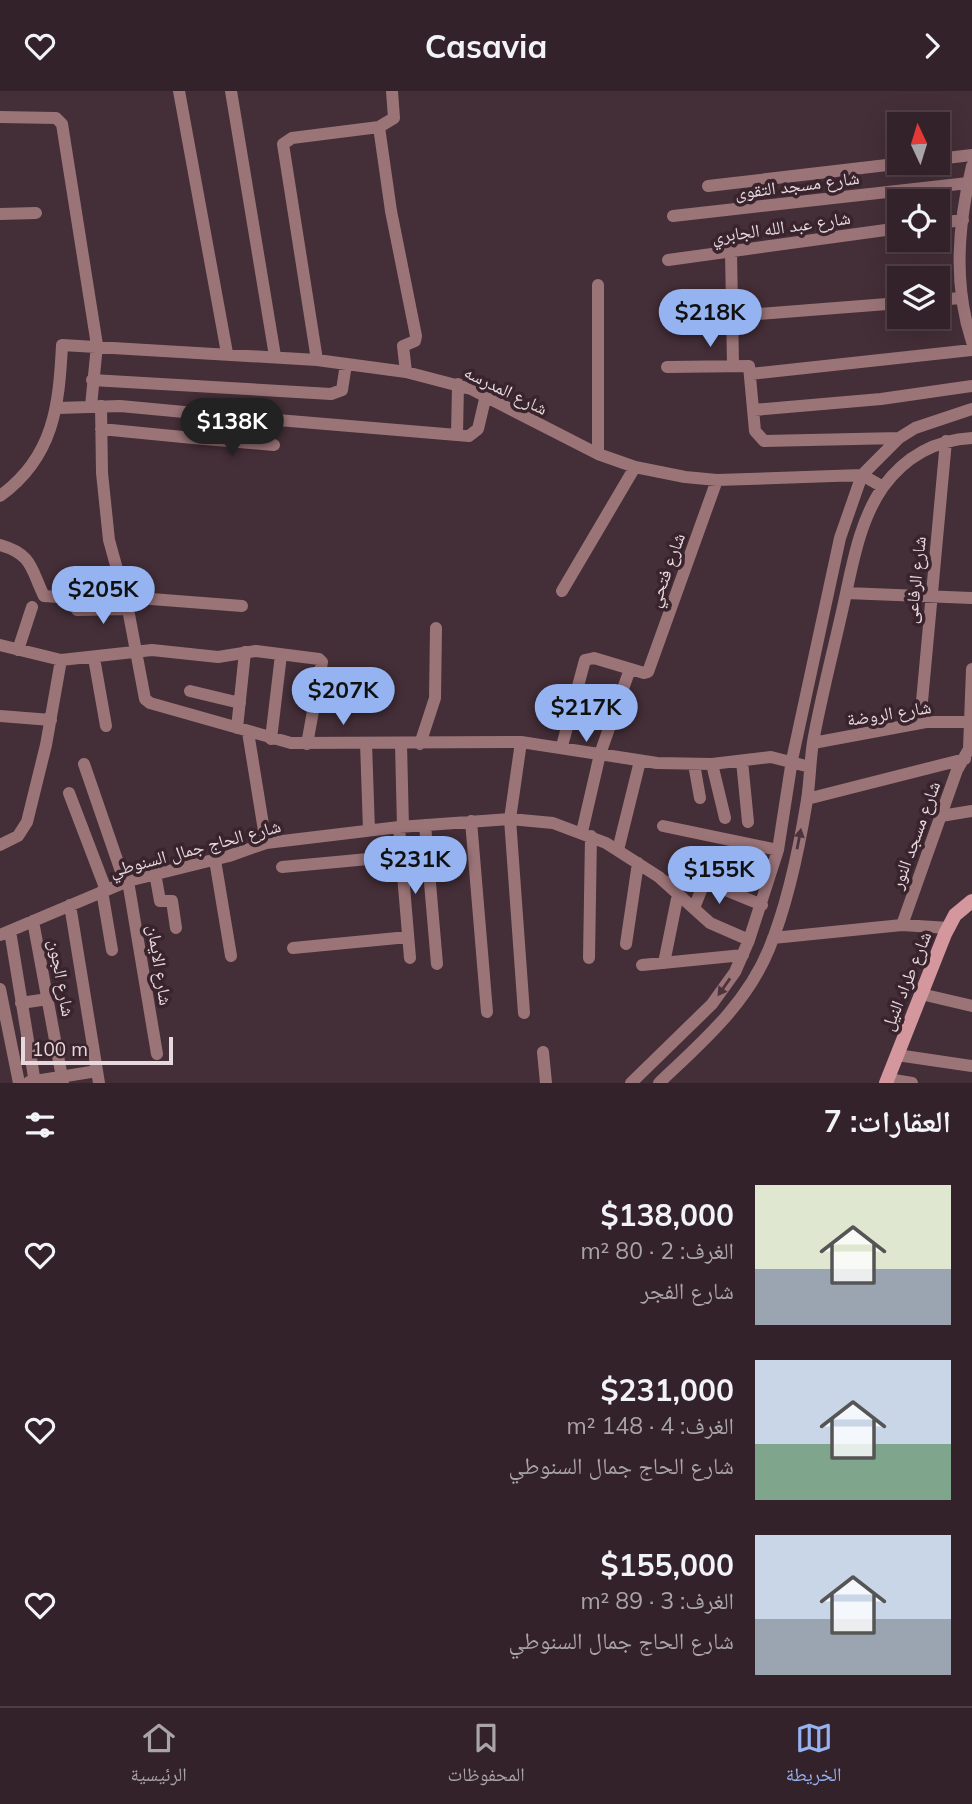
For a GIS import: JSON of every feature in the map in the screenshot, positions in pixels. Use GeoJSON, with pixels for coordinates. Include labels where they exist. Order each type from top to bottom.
{"type":"FeatureCollection","features":[{"type":"Feature","properties":{"kind":"street"},"geometry":{"type":"LineString","coordinates":[[179,91],[227,353]]}},
{"type":"Feature","properties":{"kind":"street"},"geometry":{"type":"LineString","coordinates":[[231,91],[275,356]]}},
{"type":"Feature","properties":{"kind":"street"},"geometry":{"type":"LineString","coordinates":[[317,360],[283,144],[292,138],[379,127],[394,118],[392,91]]}},
{"type":"Feature","properties":{"kind":"street"},"geometry":{"type":"LineString","coordinates":[[0,117],[59,119],[97,345],[92,380],[101,429],[109,540],[126,603],[146,701],[271,739],[307,744],[521,742],[562,746],[640,761],[712,764],[771,757],[792,760],[810,767]]}},
{"type":"Feature","properties":{"kind":"street"},"geometry":{"type":"LineString","coordinates":[[379,127],[391,211],[416,336],[415,341],[403,346],[406,372]]}},
{"type":"Feature","properties":{"kind":"street"},"geometry":{"type":"LineString","coordinates":[[950,158],[972,155]]}},
{"type":"Feature","properties":{"kind":"street"},"geometry":{"type":"LineString","coordinates":[[708,187],[887,165]]}},
{"type":"Feature","properties":{"kind":"street"},"geometry":{"type":"LineString","coordinates":[[667,367],[733,365],[750,370],[972,342],[958,260],[972,166]]}},
{"type":"Feature","properties":{"kind":"street","name":"شارع مسجد التقوى"},"geometry":{"type":"LineString","coordinates":[[673,216],[968,183]]}},
{"type":"Feature","properties":{"kind":"street"},"geometry":{"type":"LineString","coordinates":[[0,214],[36,213]]}},
{"type":"Feature","properties":{"kind":"street"},"geometry":{"type":"LineString","coordinates":[[950,222],[963,220]]}},
{"type":"Feature","properties":{"kind":"street","name":"شارع عبد الله الجابري"},"geometry":{"type":"LineString","coordinates":[[668,260],[887,230]]}},
{"type":"Feature","properties":{"kind":"street"},"geometry":{"type":"LineString","coordinates":[[730,251],[733,365]]}},
{"type":"Feature","properties":{"kind":"street"},"geometry":{"type":"LineString","coordinates":[[958,260],[972,259]]}},
{"type":"Feature","properties":{"kind":"street"},"geometry":{"type":"LineString","coordinates":[[598,285],[598,454]]}},
{"type":"Feature","properties":{"kind":"street"},"geometry":{"type":"LineString","coordinates":[[732,316],[887,304]]}},
{"type":"Feature","properties":{"kind":"street","name":"شارع المدرسه"},"geometry":{"type":"LineString","coordinates":[[58,408],[62,345],[275,356],[406,372],[458,384],[486,395],[598,454],[635,467],[717,480],[862,475]]}},
{"type":"Feature","properties":{"kind":"street"},"geometry":{"type":"LineString","coordinates":[[92,380],[331,394],[342,390],[346,364]]}},
{"type":"Feature","properties":{"kind":"street"},"geometry":{"type":"LineString","coordinates":[[750,370],[755,431],[764,441],[899,438]]}},
{"type":"Feature","properties":{"kind":"street"},"geometry":{"type":"LineString","coordinates":[[457,435],[458,384]]}},
{"type":"Feature","properties":{"kind":"street"},"geometry":{"type":"LineString","coordinates":[[754,410],[881,399],[972,386]]}},
{"type":"Feature","properties":{"kind":"street"},"geometry":{"type":"LineString","coordinates":[[0,496],[24,474],[52,427],[58,408],[96,406],[457,435],[475,434],[486,395]]}},
{"type":"Feature","properties":{"kind":"street"},"geometry":{"type":"LineString","coordinates":[[631,1083],[712,1004],[743,955],[749,940],[778,850],[792,760],[840,538],[862,475],[899,438],[931,421],[972,409]]}},
{"type":"Feature","properties":{"kind":"street"},"geometry":{"type":"LineString","coordinates":[[193,438],[195,413]]}},
{"type":"Feature","properties":{"kind":"street"},"geometry":{"type":"LineString","coordinates":[[101,429],[274,445]]}},
{"type":"Feature","properties":{"kind":"street"},"geometry":{"type":"LineString","coordinates":[[659,1083],[738,1004],[756,976],[773,938],[807,799],[813,743],[864,524],[883,487],[910,459],[946,441],[972,437]]}},
{"type":"Feature","properties":{"kind":"street","name":"شارع الرفاعى"},"geometry":{"type":"LineString","coordinates":[[920,723],[929,599],[946,441]]}},
{"type":"Feature","properties":{"kind":"street"},"geometry":{"type":"LineString","coordinates":[[562,591],[635,467]]}},
{"type":"Feature","properties":{"kind":"street"},"geometry":{"type":"LineString","coordinates":[[862,475],[883,487]]}},
{"type":"Feature","properties":{"kind":"street","name":"شارع فتحي"},"geometry":{"type":"LineString","coordinates":[[630,669],[648,672],[717,480]]}},
{"type":"Feature","properties":{"kind":"street"},"geometry":{"type":"LineString","coordinates":[[0,544],[12,548],[30,563],[44,596],[59,597]]}},
{"type":"Feature","properties":{"kind":"street"},"geometry":{"type":"LineString","coordinates":[[846,593],[929,599],[972,598]]}},
{"type":"Feature","properties":{"kind":"street"},"geometry":{"type":"LineString","coordinates":[[77,610],[126,603],[242,606]]}},
{"type":"Feature","properties":{"kind":"street"},"geometry":{"type":"LineString","coordinates":[[18,650],[32,607]]}},
{"type":"Feature","properties":{"kind":"street"},"geometry":{"type":"LineString","coordinates":[[420,744],[435,698],[436,628]]}},
{"type":"Feature","properties":{"kind":"street"},"geometry":{"type":"LineString","coordinates":[[0,645],[61,660],[94,658],[135,650],[218,657],[256,651],[319,659],[322,662],[307,744]]}},
{"type":"Feature","properties":{"kind":"street"},"geometry":{"type":"LineString","coordinates":[[245,652],[240,703],[266,842]]}},
{"type":"Feature","properties":{"kind":"street"},"geometry":{"type":"LineString","coordinates":[[271,739],[281,655]]}},
{"type":"Feature","properties":{"kind":"street"},"geometry":{"type":"LineString","coordinates":[[94,658],[106,726]]}},
{"type":"Feature","properties":{"kind":"street"},"geometry":{"type":"LineString","coordinates":[[562,746],[586,660],[594,658],[630,669],[600,754],[587,834],[589,958]]}},
{"type":"Feature","properties":{"kind":"street"},"geometry":{"type":"LineString","coordinates":[[0,845],[18,836],[27,822],[51,720],[61,660]]}},
{"type":"Feature","properties":{"kind":"street","name":"شارع مسجد النور"},"geometry":{"type":"LineString","coordinates":[[902,925],[957,770],[965,759],[971,720],[972,669]]}},
{"type":"Feature","properties":{"kind":"street"},"geometry":{"type":"LineString","coordinates":[[190,691],[240,703]]}},
{"type":"Feature","properties":{"kind":"street"},"geometry":{"type":"LineString","coordinates":[[0,716],[51,720]]}},
{"type":"Feature","properties":{"kind":"street","name":"شارع الروضة"},"geometry":{"type":"LineString","coordinates":[[813,743],[920,723],[971,720]]}},
{"type":"Feature","properties":{"kind":"street"},"geometry":{"type":"LineString","coordinates":[[521,742],[509,818],[524,1013]]}},
{"type":"Feature","properties":{"kind":"street"},"geometry":{"type":"LineString","coordinates":[[366,743],[369,830]]}},
{"type":"Feature","properties":{"kind":"street"},"geometry":{"type":"LineString","coordinates":[[401,744],[401,856],[410,958]]}},
{"type":"Feature","properties":{"kind":"street","name":"شارع مسجد النور"},"geometry":{"type":"LineString","coordinates":[[807,799],[965,759]]}},
{"type":"Feature","properties":{"kind":"street"},"geometry":{"type":"LineString","coordinates":[[618,850],[640,761]]}},
{"type":"Feature","properties":{"kind":"street"},"geometry":{"type":"LineString","coordinates":[[741,761],[748,822]]}},
{"type":"Feature","properties":{"kind":"street","name":"شارع الايمان"},"geometry":{"type":"LineString","coordinates":[[84,764],[127,882],[157,1054]]}},
{"type":"Feature","properties":{"kind":"street"},"geometry":{"type":"LineString","coordinates":[[694,764],[700,798]]}},
{"type":"Feature","properties":{"kind":"street"},"geometry":{"type":"LineString","coordinates":[[712,764],[724,818]]}},
{"type":"Feature","properties":{"kind":"street"},"geometry":{"type":"LineString","coordinates":[[69,793],[104,891],[112,950]]}},
{"type":"Feature","properties":{"kind":"street"},"geometry":{"type":"LineString","coordinates":[[941,816],[972,811]]}},
{"type":"Feature","properties":{"kind":"street","name":"شارع الحاج جمال السنوطي"},"geometry":{"type":"LineString","coordinates":[[5,933],[127,882],[215,860],[266,842],[509,818],[554,823],[587,834],[638,863],[716,927],[749,940]]}},
{"type":"Feature","properties":{"kind":"street"},"geometry":{"type":"LineString","coordinates":[[471,821],[487,1011]]}},
{"type":"Feature","properties":{"kind":"street"},"geometry":{"type":"LineString","coordinates":[[425,825],[437,964]]}},
{"type":"Feature","properties":{"kind":"street"},"geometry":{"type":"LineString","coordinates":[[663,826],[778,850]]}},
{"type":"Feature","properties":{"kind":"street"},"geometry":{"type":"LineString","coordinates":[[282,866],[401,856]]}},
{"type":"Feature","properties":{"kind":"street"},"geometry":{"type":"LineString","coordinates":[[215,860],[231,956]]}},
{"type":"Feature","properties":{"kind":"street"},"geometry":{"type":"LineString","coordinates":[[626,944],[638,863]]}},
{"type":"Feature","properties":{"kind":"street"},"geometry":{"type":"LineString","coordinates":[[664,963],[678,871],[762,905]]}},
{"type":"Feature","properties":{"kind":"street"},"geometry":{"type":"LineString","coordinates":[[155,873],[160,901],[172,901],[176,928]]}},
{"type":"Feature","properties":{"kind":"street"},"geometry":{"type":"LineString","coordinates":[[694,908],[704,883]]}},
{"type":"Feature","properties":{"kind":"street","name":"شارع طراد النيل"},"geometry":{"type":"LineString","coordinates":[[887,1081],[948,928],[955,915],[972,901]]}},
{"type":"Feature","properties":{"kind":"street"},"geometry":{"type":"LineString","coordinates":[[0,989],[20,1083],[91,1078],[70,905]]}},
{"type":"Feature","properties":{"kind":"street","name":"شارع الجون"},"geometry":{"type":"LineString","coordinates":[[33,921],[62,1080]]}},
{"type":"Feature","properties":{"kind":"street"},"geometry":{"type":"LineString","coordinates":[[773,938],[902,925],[948,928]]}},
{"type":"Feature","properties":{"kind":"street"},"geometry":{"type":"LineString","coordinates":[[5,933],[35,1082]]}},
{"type":"Feature","properties":{"kind":"street"},"geometry":{"type":"LineString","coordinates":[[293,948],[408,937]]}},
{"type":"Feature","properties":{"kind":"street"},"geometry":{"type":"LineString","coordinates":[[642,965],[743,955]]}},
{"type":"Feature","properties":{"kind":"street"},"geometry":{"type":"LineString","coordinates":[[921,994],[972,1006]]}},
{"type":"Feature","properties":{"kind":"street"},"geometry":{"type":"LineString","coordinates":[[21,1003],[48,999]]}},
{"type":"Feature","properties":{"kind":"street"},"geometry":{"type":"LineString","coordinates":[[543,1052],[546,1083]]}},
{"type":"Feature","properties":{"kind":"street"},"geometry":{"type":"LineString","coordinates":[[897,1055],[972,1066]]}},
{"type":"Feature","properties":{"kind":"street"},"geometry":{"type":"LineString","coordinates":[[887,1081],[912,1083]]}}]}
